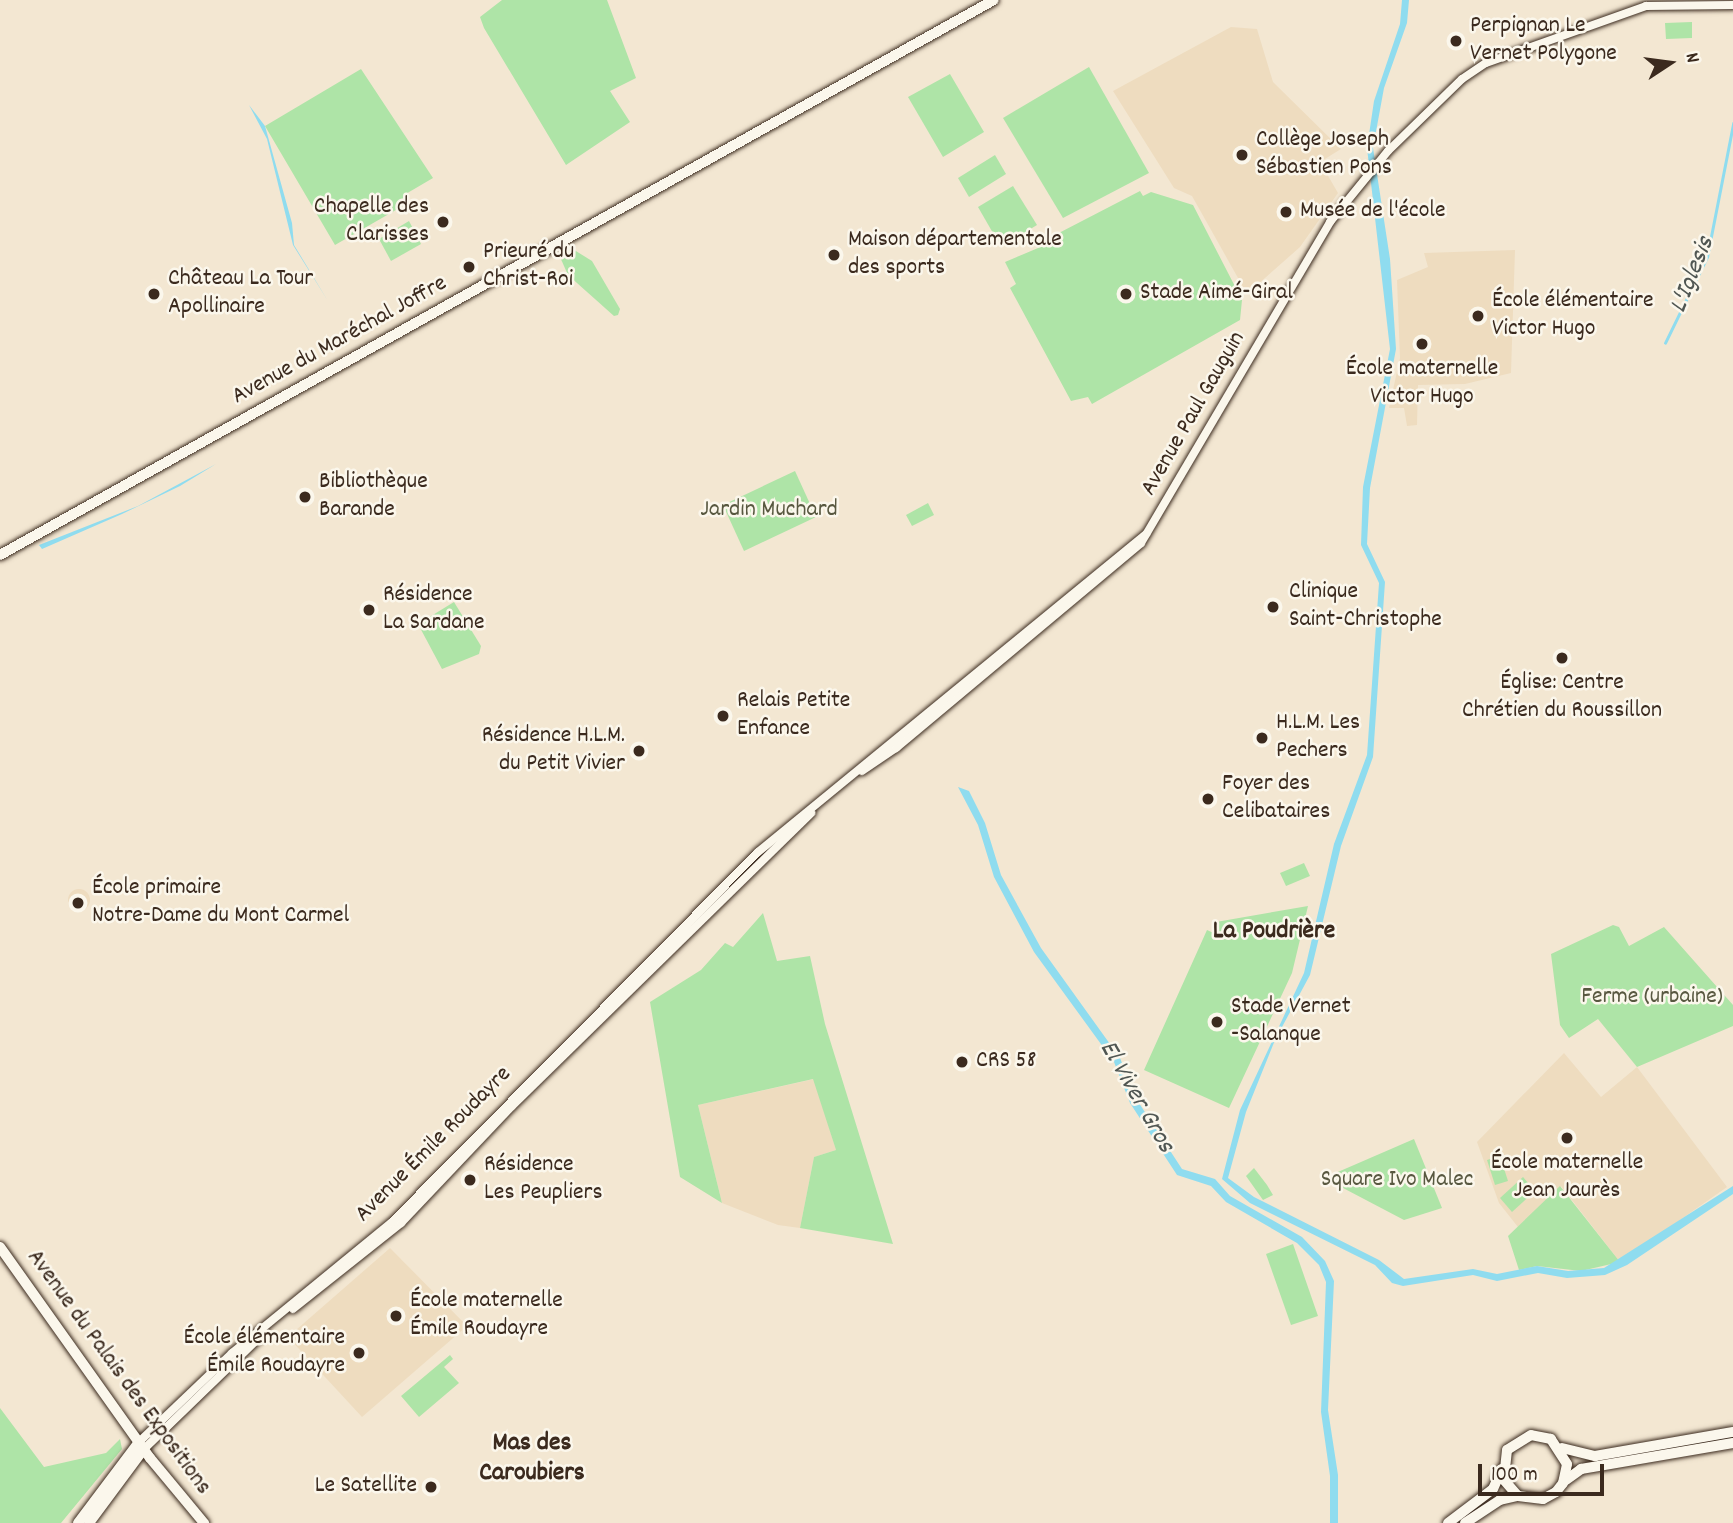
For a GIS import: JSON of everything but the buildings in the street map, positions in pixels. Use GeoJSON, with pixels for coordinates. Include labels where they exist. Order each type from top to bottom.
{"type":"FeatureCollection","features":[{"type":"Feature","properties":{"kind":"main road","name":"Avenue du Maréchal Joffre"},"geometry":{"type":"LineString","coordinates":[[0,555],[993,0]]}},
{"type":"Feature","properties":{"kind":"main road","name":"Avenue du Palais des Expositions"},"geometry":{"type":"LineString","coordinates":[[0,1247],[141,1445],[204,1523]]}},
{"type":"Feature","properties":{"kind":"main road"},"geometry":{"type":"LineString","coordinates":[[1448,1523],[1493,1489],[1507,1450],[1521,1438],[1541,1435],[1574,1454],[1595,1456],[1733,1432]]}},
{"type":"Feature","properties":{"kind":"main road"},"geometry":{"type":"LineString","coordinates":[[1465,1523],[1500,1500],[1518,1496],[1543,1499],[1581,1469],[1733,1443]]}},
{"type":"Feature","properties":{"kind":"main road","name":"Avenue Émile Roudayre"},"geometry":{"type":"LineString","coordinates":[[83,1522],[141,1445]]}},
{"type":"Feature","properties":{"kind":"main road"},"geometry":{"type":"LineString","coordinates":[[1559,1446],[1567,1464],[1563,1483]]}},
{"type":"Feature","properties":{"kind":"main road"},"geometry":{"type":"LineString","coordinates":[[1502,1469],[1504,1479],[1518,1496]]}},
{"type":"Feature","properties":{"kind":"street","name":"Avenue Paul Gauguin"},"geometry":{"type":"LineString","coordinates":[[856,774],[896,748],[1141,543],[1330,222],[1388,151],[1462,79],[1486,62],[1646,6],[1733,5]]}},
{"type":"Feature","properties":{"kind":"street","name":"Avenue Émile Roudayre"},"geometry":{"type":"LineString","coordinates":[[141,1445],[267,1330],[401,1223],[758,852],[856,774]]}},
{"type":"Feature","properties":{"kind":"shaded area","name":"Collège Joseph Sébastien Pons"},"geometry":{"type":"Polygon","coordinates":[[[1231,27],[1257,29],[1273,82],[1341,149],[1320,162],[1338,193],[1300,247],[1247,294],[1192,196],[1174,188],[1113,91],[1231,27]]]}},
{"type":"Feature","properties":{"kind":"shaded area"},"geometry":{"type":"Polygon","coordinates":[[[1515,250],[1511,373],[1465,384],[1418,385],[1417,425],[1407,426],[1404,408],[1389,408],[1400,358],[1397,280],[1428,267],[1424,253],[1515,250]]]}},
{"type":"Feature","properties":{"kind":"shaded area","name":"École primaire Notre-Dame du Mont Carmel"},"geometry":{"type":"Polygon","coordinates":[[[79,889],[87,892],[90,900],[87,908],[79,911],[71,908],[68,900],[71,892],[79,889]]]}},
{"type":"Feature","properties":{"kind":"shaded area"},"geometry":{"type":"Polygon","coordinates":[[[1564,1053],[1601,1097],[1637,1067],[1727,1187],[1620,1262],[1561,1186],[1518,1227],[1499,1203],[1477,1142],[1564,1053]]]}},
{"type":"Feature","properties":{"kind":"shaded area"},"geometry":{"type":"Polygon","coordinates":[[[814,1079],[836,1150],[814,1157],[800,1228],[778,1225],[722,1203],[698,1105],[814,1079]]]}},
{"type":"Feature","properties":{"kind":"shaded area"},"geometry":{"type":"Polygon","coordinates":[[[390,1248],[467,1326],[362,1417],[288,1337],[390,1248]]]}},
{"type":"Feature","properties":{"kind":"green space"},"geometry":{"type":"Polygon","coordinates":[[[502,0],[607,0],[636,78],[610,91],[630,122],[566,165],[484,28],[480,17],[502,0]]]}},
{"type":"Feature","properties":{"kind":"green space"},"geometry":{"type":"Polygon","coordinates":[[[1692,22],[1692,38],[1666,39],[1665,23],[1692,22]]]}},
{"type":"Feature","properties":{"kind":"green space"},"geometry":{"type":"Polygon","coordinates":[[[1089,67],[1149,173],[1063,218],[1003,118],[1089,67]]]}},
{"type":"Feature","properties":{"kind":"green space"},"geometry":{"type":"Polygon","coordinates":[[[361,69],[433,178],[404,195],[408,203],[335,245],[265,126],[361,69]]]}},
{"type":"Feature","properties":{"kind":"green space"},"geometry":{"type":"Polygon","coordinates":[[[950,74],[984,132],[943,157],[908,97],[950,74]]]}},
{"type":"Feature","properties":{"kind":"green space"},"geometry":{"type":"Polygon","coordinates":[[[995,155],[1006,174],[969,197],[958,178],[995,155]]]}},
{"type":"Feature","properties":{"kind":"green space"},"geometry":{"type":"Polygon","coordinates":[[[1013,186],[1037,225],[1001,247],[978,207],[1013,186]]]}},
{"type":"Feature","properties":{"kind":"green space","name":"Stade Aimé-Giral"},"geometry":{"type":"Polygon","coordinates":[[[1140,191],[1143,196],[1151,192],[1193,205],[1242,300],[1240,320],[1092,404],[1088,397],[1071,401],[1010,288],[1016,284],[1005,262],[1057,240],[1055,235],[1140,191]]]}},
{"type":"Feature","properties":{"kind":"green space"},"geometry":{"type":"Polygon","coordinates":[[[409,221],[421,244],[391,261],[379,239],[409,221]]]}},
{"type":"Feature","properties":{"kind":"green space"},"geometry":{"type":"Polygon","coordinates":[[[571,248],[592,261],[620,309],[618,315],[614,316],[568,275],[560,257],[571,248]]]}},
{"type":"Feature","properties":{"kind":"green space","name":"Jardin Muchard"},"geometry":{"type":"Polygon","coordinates":[[[795,471],[816,517],[744,551],[723,505],[795,471]]]}},
{"type":"Feature","properties":{"kind":"green space"},"geometry":{"type":"Polygon","coordinates":[[[928,503],[934,515],[912,526],[906,515],[928,503]]]}},
{"type":"Feature","properties":{"kind":"green space"},"geometry":{"type":"Polygon","coordinates":[[[454,602],[481,646],[479,654],[442,669],[418,624],[454,602]]]}},
{"type":"Feature","properties":{"kind":"green space"},"geometry":{"type":"Polygon","coordinates":[[[1304,863],[1310,876],[1286,886],[1280,873],[1304,863]]]}},
{"type":"Feature","properties":{"kind":"green space","name":"Stade Vernet -Salanque"},"geometry":{"type":"Polygon","coordinates":[[[1308,906],[1292,973],[1229,1108],[1144,1070],[1207,930],[1218,935],[1216,922],[1308,906]]]}},
{"type":"Feature","properties":{"kind":"green space"},"geometry":{"type":"Polygon","coordinates":[[[763,913],[777,961],[810,956],[825,1024],[893,1244],[800,1228],[814,1157],[836,1150],[813,1079],[698,1105],[722,1203],[680,1177],[650,1002],[701,970],[725,943],[733,947],[763,913]]]}},
{"type":"Feature","properties":{"kind":"green space","name":"Ferme (urbaine)"},"geometry":{"type":"Polygon","coordinates":[[[1613,925],[1619,927],[1629,946],[1664,927],[1733,1005],[1733,1026],[1637,1067],[1598,1019],[1569,1038],[1560,1025],[1551,954],[1613,925]]]}},
{"type":"Feature","properties":{"kind":"green space","name":"Square Ivo Malec"},"geometry":{"type":"Polygon","coordinates":[[[1414,1139],[1442,1208],[1404,1220],[1324,1178],[1414,1139]]]}},
{"type":"Feature","properties":{"kind":"green space"},"geometry":{"type":"Polygon","coordinates":[[[1500,1156],[1508,1181],[1495,1185],[1487,1160],[1500,1156]]]}},
{"type":"Feature","properties":{"kind":"green space"},"geometry":{"type":"Polygon","coordinates":[[[1254,1168],[1273,1195],[1263,1200],[1246,1176],[1254,1168]]]}},
{"type":"Feature","properties":{"kind":"green space"},"geometry":{"type":"Polygon","coordinates":[[[1523,1177],[1535,1191],[1512,1212],[1500,1198],[1523,1177]]]}},
{"type":"Feature","properties":{"kind":"green space"},"geometry":{"type":"Polygon","coordinates":[[[1560,1186],[1620,1262],[1581,1271],[1537,1266],[1519,1270],[1508,1236],[1560,1186]]]}},
{"type":"Feature","properties":{"kind":"green space"},"geometry":{"type":"Polygon","coordinates":[[[1293,1244],[1318,1316],[1291,1325],[1266,1254],[1293,1244]]]}},
{"type":"Feature","properties":{"kind":"green space"},"geometry":{"type":"Polygon","coordinates":[[[450,1355],[453,1359],[444,1367],[459,1383],[419,1417],[401,1396],[450,1355]]]}},
{"type":"Feature","properties":{"kind":"green space"},"geometry":{"type":"Polygon","coordinates":[[[0,1408],[44,1467],[106,1453],[120,1439],[122,1449],[61,1523],[0,1523],[0,1408]]]}},
{"type":"Feature","properties":{"kind":"water"},"geometry":{"type":"Polygon","coordinates":[[[1402,0],[1409,0],[1407,23],[1384,88],[1373,148],[1390,259],[1396,349],[1370,488],[1367,544],[1385,582],[1373,757],[1341,846],[1310,975],[1275,1040],[1246,1112],[1228,1178],[1254,1197],[1379,1260],[1404,1279],[1473,1269],[1497,1274],[1537,1266],[1568,1271],[1604,1268],[1733,1186],[1733,1194],[1627,1265],[1605,1275],[1567,1278],[1538,1273],[1497,1281],[1473,1275],[1403,1286],[1392,1283],[1375,1265],[1250,1203],[1222,1179],[1240,1110],[1304,973],[1334,844],[1367,755],[1379,583],[1361,545],[1363,487],[1390,349],[1367,148],[1374,101],[1400,24],[1402,0]]]}},
{"type":"Feature","properties":{"kind":"water"},"geometry":{"type":"Polygon","coordinates":[[[249,105],[265,126],[292,223],[294,245],[328,301],[293,245],[267,139],[249,105]]]}},
{"type":"Feature","properties":{"kind":"water"},"geometry":{"type":"Polygon","coordinates":[[[216,464],[180,486],[122,514],[42,549],[39,545],[138,506],[216,464]]]}},
{"type":"Feature","properties":{"kind":"water"},"geometry":{"type":"Polygon","coordinates":[[[958,787],[969,791],[985,823],[1001,875],[1041,948],[1120,1058],[1137,1100],[1182,1169],[1215,1179],[1230,1196],[1302,1237],[1325,1261],[1334,1281],[1328,1410],[1338,1475],[1338,1523],[1330,1523],[1330,1476],[1321,1412],[1326,1282],[1319,1265],[1297,1243],[1226,1202],[1211,1186],[1177,1175],[1130,1103],[1114,1062],[1034,952],[994,877],[978,825],[958,787]]]}},
{"type":"Feature","properties":{"kind":"waterway","name":"L'Iglesis"},"geometry":{"type":"LineString","coordinates":[[1665,343],[1707,257],[1733,124]]}},
{"type":"Feature","properties":{"kind":"place","name":"Perpignan Le Vernet Polygone"},"geometry":{"type":"Point","coordinates":[1456,41]}},
{"type":"Feature","properties":{"kind":"place","name":"Collège Joseph Sébastien Pons"},"geometry":{"type":"Point","coordinates":[1242,155]}},
{"type":"Feature","properties":{"kind":"place","name":"Musée de l'école"},"geometry":{"type":"Point","coordinates":[1286,212]}},
{"type":"Feature","properties":{"kind":"place","name":"Chapelle des Clarisses"},"geometry":{"type":"Point","coordinates":[443,222]}},
{"type":"Feature","properties":{"kind":"place","name":"Maison départementale des sports"},"geometry":{"type":"Point","coordinates":[834,255]}},
{"type":"Feature","properties":{"kind":"place","name":"Prieuré du Christ-Roi"},"geometry":{"type":"Point","coordinates":[469,267]}},
{"type":"Feature","properties":{"kind":"place","name":"Château La Tour Apollinaire"},"geometry":{"type":"Point","coordinates":[154,294]}},
{"type":"Feature","properties":{"kind":"place","name":"Stade Aimé-Giral"},"geometry":{"type":"Point","coordinates":[1126,294]}},
{"type":"Feature","properties":{"kind":"place","name":"École élémentaire Victor Hugo"},"geometry":{"type":"Point","coordinates":[1478,316]}},
{"type":"Feature","properties":{"kind":"place","name":"École maternelle Victor Hugo"},"geometry":{"type":"Point","coordinates":[1422,344]}},
{"type":"Feature","properties":{"kind":"place","name":"Bibliothèque Barande"},"geometry":{"type":"Point","coordinates":[305,497]}},
{"type":"Feature","properties":{"kind":"place","name":"Clinique Saint-Christophe"},"geometry":{"type":"Point","coordinates":[1273,607]}},
{"type":"Feature","properties":{"kind":"place","name":"Résidence La Sardane"},"geometry":{"type":"Point","coordinates":[369,610]}},
{"type":"Feature","properties":{"kind":"place","name":"Église: Centre Chrétien du Roussillon"},"geometry":{"type":"Point","coordinates":[1562,658]}},
{"type":"Feature","properties":{"kind":"place","name":"Relais Petite Enfance"},"geometry":{"type":"Point","coordinates":[723,716]}},
{"type":"Feature","properties":{"kind":"place","name":"H.L.M. Les Pechers"},"geometry":{"type":"Point","coordinates":[1262,738]}},
{"type":"Feature","properties":{"kind":"place","name":"Résidence H.L.M. du Petit Vivier"},"geometry":{"type":"Point","coordinates":[639,751]}},
{"type":"Feature","properties":{"kind":"place","name":"Foyer des Celibataires"},"geometry":{"type":"Point","coordinates":[1208,799]}},
{"type":"Feature","properties":{"kind":"place","name":"École primaire Notre-Dame du Mont Carmel"},"geometry":{"type":"Point","coordinates":[78,903]}},
{"type":"Feature","properties":{"kind":"place","name":"Stade Vernet -Salanque"},"geometry":{"type":"Point","coordinates":[1217,1022]}},
{"type":"Feature","properties":{"kind":"place","name":"CRS 58"},"geometry":{"type":"Point","coordinates":[962,1062]}},
{"type":"Feature","properties":{"kind":"place","name":"École maternelle Jean Jaurès"},"geometry":{"type":"Point","coordinates":[1567,1138]}},
{"type":"Feature","properties":{"kind":"place","name":"Résidence Les Peupliers"},"geometry":{"type":"Point","coordinates":[470,1180]}},
{"type":"Feature","properties":{"kind":"place","name":"École maternelle Émile Roudayre"},"geometry":{"type":"Point","coordinates":[396,1316]}},
{"type":"Feature","properties":{"kind":"place","name":"École élémentaire Émile Roudayre"},"geometry":{"type":"Point","coordinates":[359,1353]}},
{"type":"Feature","properties":{"kind":"place","name":"Le Satellite"},"geometry":{"type":"Point","coordinates":[431,1487]}},
{"type":"Feature","properties":{"kind":"district","name":"La Poudrière"},"geometry":{"type":"Point","coordinates":[1274,932]}},
{"type":"Feature","properties":{"kind":"district","name":"Mas des Caroubiers"},"geometry":{"type":"Point","coordinates":[532,1459]}},
{"type":"Feature","properties":{"kind":"water label","name":"El Viver Gros"},"geometry":{"type":"Point","coordinates":[1136,1097]}}]}
